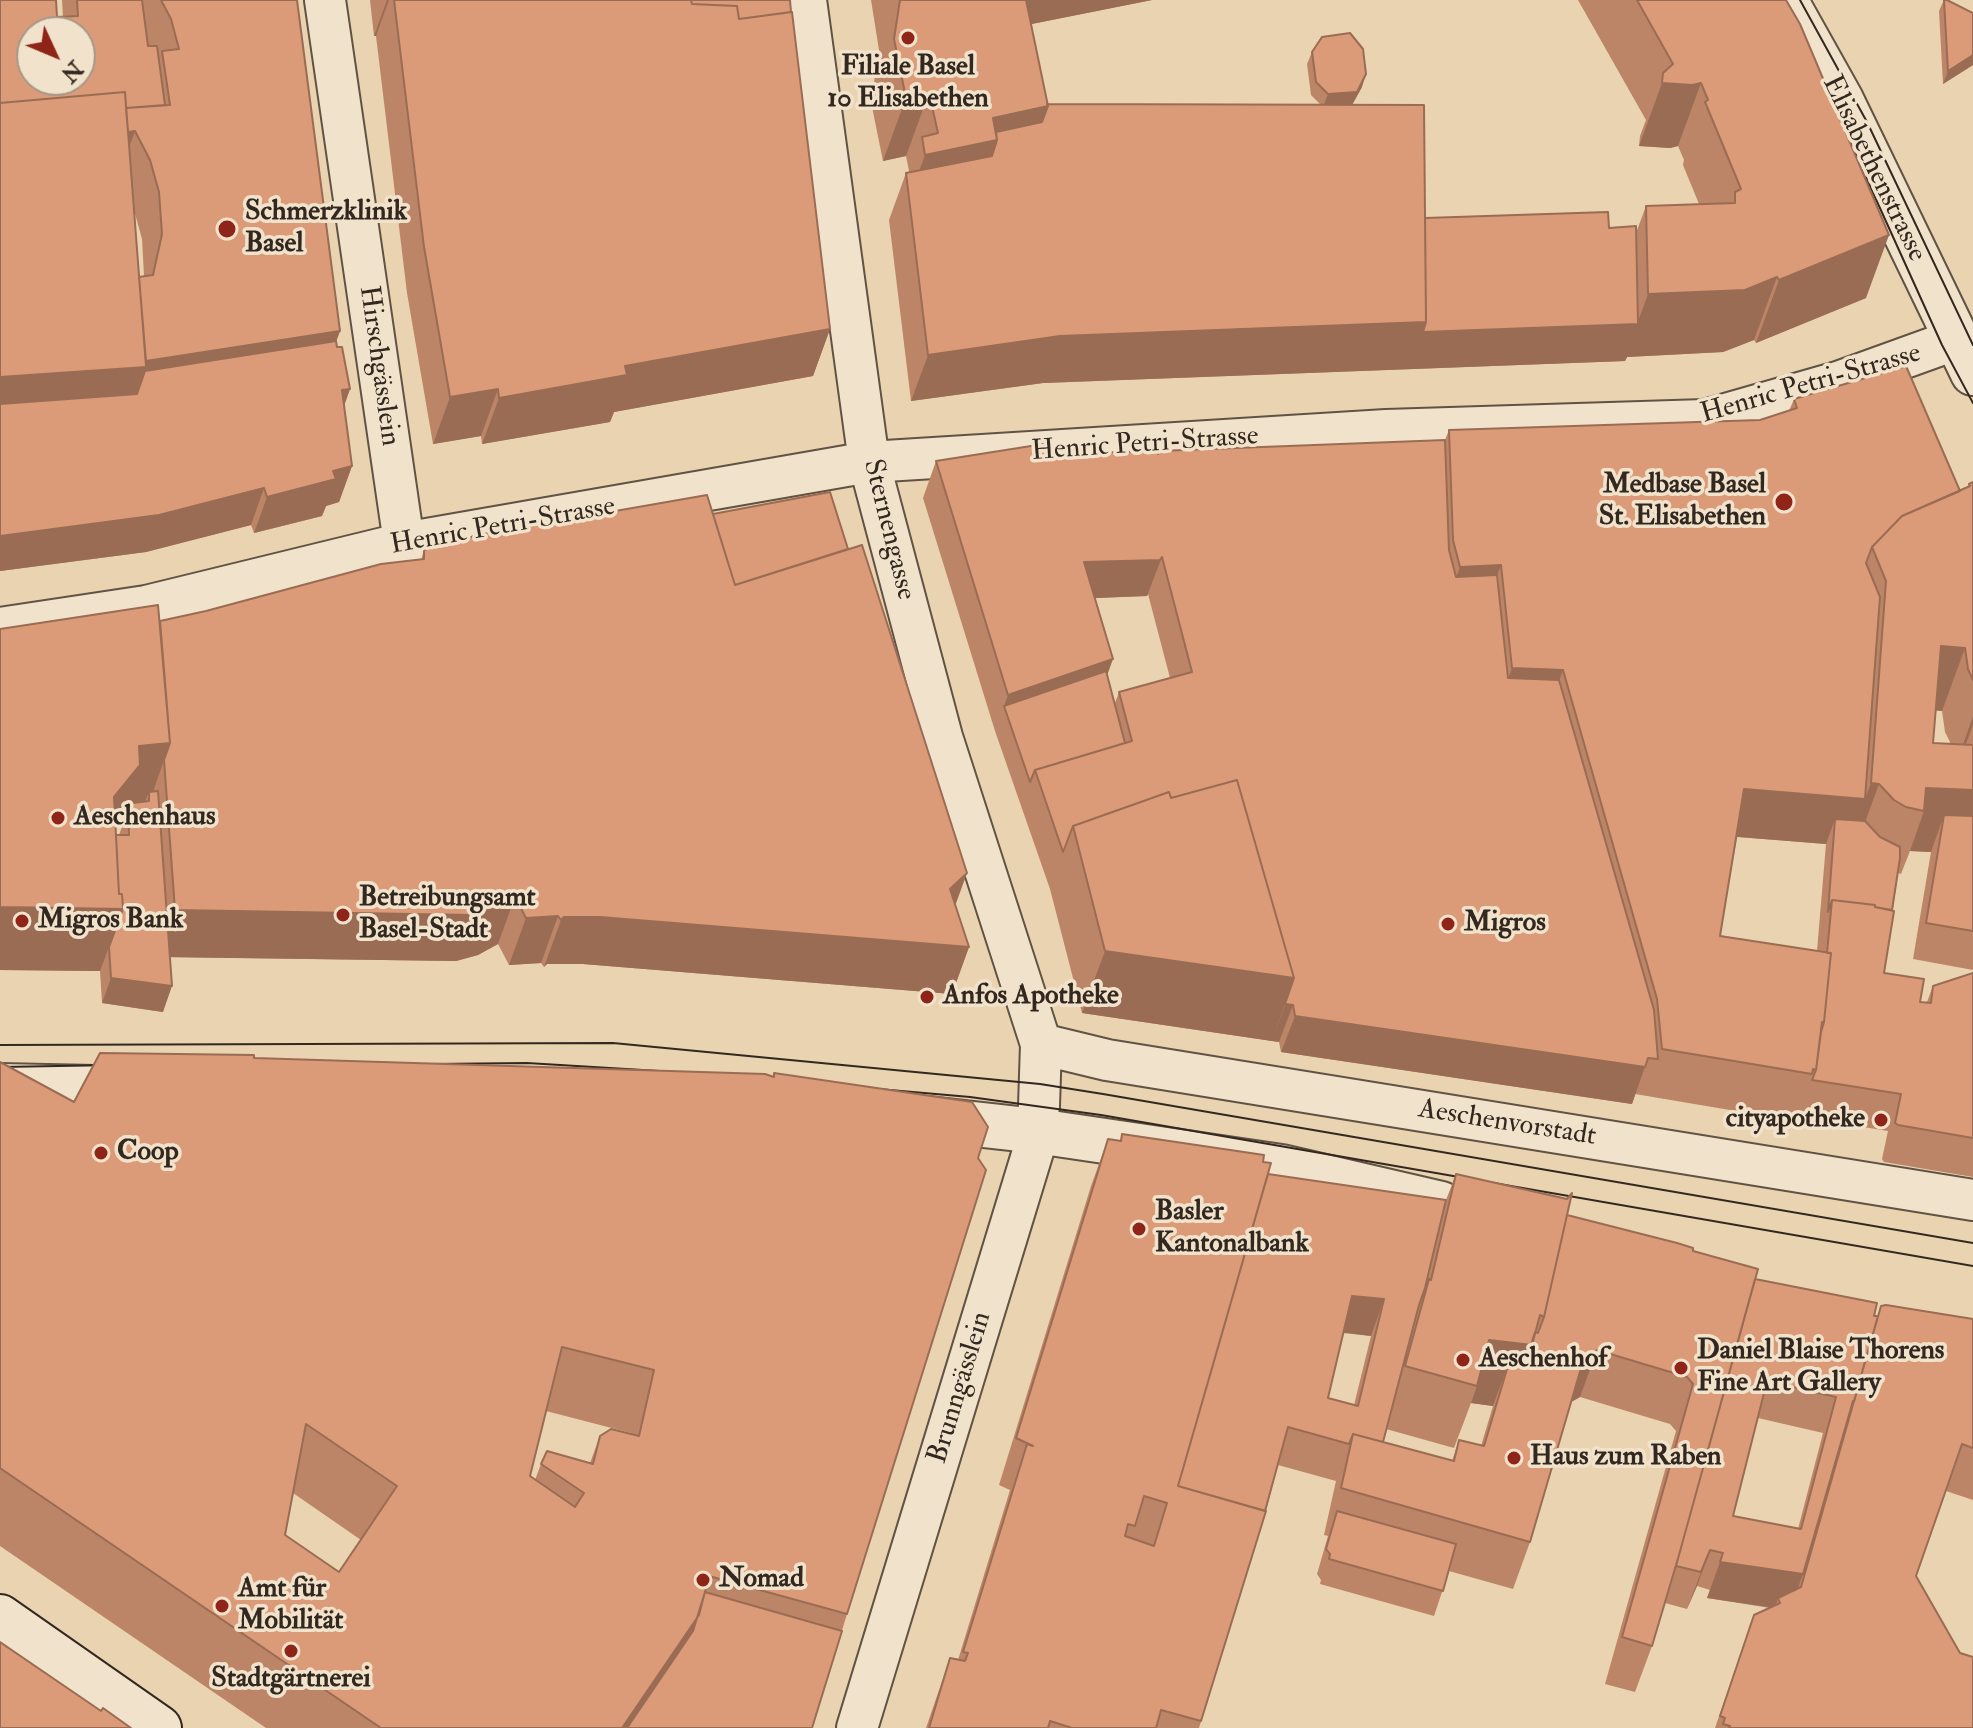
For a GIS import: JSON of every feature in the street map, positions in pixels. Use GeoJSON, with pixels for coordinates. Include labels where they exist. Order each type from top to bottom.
{"type":"FeatureCollection","features":[{"type":"Feature","properties":{"kind":"street","name":"Hirschgässlein"},"geometry":{"type":"LineString","coordinates":[[325,0],[404,543]]}},
{"type":"Feature","properties":{"kind":"street","name":"Sternengasse"},"geometry":{"type":"LineString","coordinates":[[806,0],[869,462],[942,737],[1041,1044]]}},
{"type":"Feature","properties":{"kind":"street","name":"Elisabethenstrasse"},"geometry":{"type":"LineString","coordinates":[[1785,0],[1841,100],[1965,356],[1973,390]]}},
{"type":"Feature","properties":{"kind":"street","name":"Henric Petri-Strasse"},"geometry":{"type":"LineString","coordinates":[[0,628],[146,606],[404,543],[869,462],[1386,430],[1705,420],[1838,382],[1965,356]]}},
{"type":"Feature","properties":{"kind":"street","name":"Brunngässlein"},"geometry":{"type":"LineString","coordinates":[[857,1728],[1037,1131],[1041,1044]]}},
{"type":"Feature","properties":{"kind":"street","name":"Aeschenvorstadt"},"geometry":{"type":"LineString","coordinates":[[1041,1044],[1107,1060],[1973,1200]]}},
{"type":"Feature","properties":{"kind":"street"},"geometry":{"type":"LineString","coordinates":[[0,1086],[176,1090]]}},
{"type":"Feature","properties":{"kind":"street"},"geometry":{"type":"LineString","coordinates":[[896,1115],[1037,1131],[1281,1167],[1481,1214]]}},
{"type":"Feature","properties":{"kind":"street"},"geometry":{"type":"LineString","coordinates":[[0,1617],[159,1728]]}},
{"type":"Feature","properties":{"kind":"building"},"geometry":{"type":"Polygon","coordinates":[[[0,0],[56,0],[57,16],[16,16],[16,96],[80,96],[0,103],[0,0]]]}},
{"type":"Feature","properties":{"kind":"building"},"geometry":{"type":"Polygon","coordinates":[[[77,0],[142,0],[148,46],[157,46],[165,105],[126,108],[125,92],[96,95],[96,16],[78,16],[77,0]]]}},
{"type":"Feature","properties":{"kind":"building"},"geometry":{"type":"Polygon","coordinates":[[[161,0],[297,0],[340,331],[146,361],[139,277],[153,275],[162,234],[159,192],[150,160],[135,131],[128,132],[126,108],[170,105],[162,51],[179,49],[171,19],[161,0]]]}},
{"type":"Feature","properties":{"kind":"building"},"geometry":{"type":"Polygon","coordinates":[[[394,0],[691,0],[692,4],[737,6],[739,19],[792,12],[830,329],[625,366],[627,375],[499,398],[498,389],[450,397],[424,247],[394,0]]]}},
{"type":"Feature","properties":{"kind":"building"},"geometry":{"type":"Polygon","coordinates":[[[691,0],[790,0],[791,12],[739,19],[737,6],[692,4],[691,0]]]}},
{"type":"Feature","properties":{"kind":"building"},"geometry":{"type":"Polygon","coordinates":[[[900,0],[1026,0],[1048,106],[993,118],[997,140],[925,155],[922,137],[938,133],[929,93],[906,98],[894,39],[900,0]]]}},
{"type":"Feature","properties":{"kind":"building"},"geometry":{"type":"Polygon","coordinates":[[[1637,0],[1786,0],[1800,24],[1889,235],[1779,280],[1777,277],[1745,290],[1648,294],[1646,206],[1735,203],[1735,192],[1741,189],[1705,102],[1708,100],[1701,83],[1662,83],[1663,73],[1673,64],[1637,0]]]}},
{"type":"Feature","properties":{"kind":"building"},"geometry":{"type":"Polygon","coordinates":[[[1944,0],[1973,13],[1973,55],[1948,71],[1944,0]]]}},
{"type":"Feature","properties":{"kind":"building"},"geometry":{"type":"Polygon","coordinates":[[[1350,33],[1363,49],[1366,74],[1357,92],[1328,94],[1316,82],[1312,52],[1322,37],[1350,33]]]}},
{"type":"Feature","properties":{"kind":"building"},"geometry":{"type":"Polygon","coordinates":[[[125,92],[146,367],[0,377],[0,103],[125,92]]]}},
{"type":"Feature","properties":{"kind":"building"},"geometry":{"type":"Polygon","coordinates":[[[1047,104],[1424,105],[1426,322],[1060,336],[928,355],[906,173],[992,156],[996,132],[1042,122],[1047,104]]]}},
{"type":"Feature","properties":{"kind":"building"},"geometry":{"type":"Polygon","coordinates":[[[1608,212],[1609,228],[1636,226],[1638,324],[1423,332],[1426,322],[1425,218],[1608,212]]]}},
{"type":"Feature","properties":{"kind":"building"},"geometry":{"type":"Polygon","coordinates":[[[336,341],[337,347],[342,347],[350,389],[342,390],[352,466],[333,471],[336,479],[267,497],[264,488],[159,515],[0,536],[0,404],[137,394],[145,371],[336,341]]]}},
{"type":"Feature","properties":{"kind":"building"},"geometry":{"type":"Polygon","coordinates":[[[1906,366],[1960,491],[1902,516],[1872,547],[1866,563],[1880,597],[1865,799],[1744,789],[1720,936],[1831,953],[1816,1070],[1813,1069],[1812,1074],[1662,1049],[1657,999],[1563,670],[1512,668],[1501,565],[1460,567],[1453,540],[1449,430],[1760,420],[1797,408],[1794,399],[1906,366]]]}},
{"type":"Feature","properties":{"kind":"building"},"geometry":{"type":"Polygon","coordinates":[[[1445,440],[1449,550],[1456,577],[1497,575],[1508,678],[1559,680],[1654,1010],[1658,1059],[1648,1058],[1645,1067],[1295,1016],[1293,1005],[1285,1004],[1294,978],[1237,780],[1171,798],[1169,792],[1073,826],[1063,852],[1035,770],[1132,741],[1119,692],[1192,672],[1162,557],[1160,560],[1084,562],[1113,659],[1008,695],[936,461],[1050,443],[1053,454],[1156,451],[1158,454],[1158,451],[1445,440]]]}},
{"type":"Feature","properties":{"kind":"building"},"geometry":{"type":"Polygon","coordinates":[[[1973,482],[1973,680],[1965,648],[1941,646],[1933,743],[1973,745],[1973,790],[1926,788],[1924,811],[1906,807],[1894,800],[1879,784],[1871,783],[1886,581],[1872,547],[1902,516],[1973,482]]]}},
{"type":"Feature","properties":{"kind":"building"},"geometry":{"type":"Polygon","coordinates":[[[830,492],[848,549],[735,585],[713,514],[830,492]]]}},
{"type":"Feature","properties":{"kind":"building"},"geometry":{"type":"Polygon","coordinates":[[[707,495],[735,585],[862,545],[967,873],[950,889],[969,947],[600,917],[564,917],[561,920],[558,916],[526,918],[515,897],[473,915],[175,910],[164,760],[170,743],[160,621],[381,564],[424,559],[424,550],[478,535],[707,495]]]}},
{"type":"Feature","properties":{"kind":"building","name":"Aeschenhaus"},"geometry":{"type":"Polygon","coordinates":[[[158,605],[170,743],[139,746],[140,765],[114,797],[119,894],[122,894],[123,909],[0,907],[0,629],[158,605]]]}},
{"type":"Feature","properties":{"kind":"building"},"geometry":{"type":"Polygon","coordinates":[[[1106,671],[1125,743],[1035,770],[1030,782],[1004,706],[1106,671]]]}},
{"type":"Feature","properties":{"kind":"building"},"geometry":{"type":"Polygon","coordinates":[[[1237,780],[1294,978],[1105,951],[1073,826],[1169,792],[1171,798],[1237,780]]]}},
{"type":"Feature","properties":{"kind":"building"},"geometry":{"type":"Polygon","coordinates":[[[158,791],[172,986],[111,978],[109,947],[123,909],[122,894],[119,894],[116,835],[129,835],[128,808],[133,803],[149,801],[149,792],[158,791]]]}},
{"type":"Feature","properties":{"kind":"building"},"geometry":{"type":"Polygon","coordinates":[[[1944,815],[1973,816],[1973,931],[1926,923],[1944,815]]]}},
{"type":"Feature","properties":{"kind":"building"},"geometry":{"type":"Polygon","coordinates":[[[1835,819],[1865,821],[1880,837],[1900,847],[1892,910],[1832,900],[1828,912],[1835,819]]]}},
{"type":"Feature","properties":{"kind":"building"},"geometry":{"type":"Polygon","coordinates":[[[1832,900],[1875,905],[1894,911],[1884,973],[1924,979],[1920,1002],[1931,1003],[1933,986],[1973,973],[1973,1138],[1898,1125],[1895,1123],[1901,1094],[1812,1080],[1824,1022],[1831,953],[1827,953],[1832,900]]]}},
{"type":"Feature","properties":{"kind":"building"},"geometry":{"type":"Polygon","coordinates":[[[100,1053],[254,1055],[254,1058],[765,1074],[774,1077],[774,1073],[972,1102],[988,1127],[978,1158],[986,1170],[847,1614],[709,1576],[699,1615],[622,1728],[381,1728],[0,1468],[0,1062],[74,1102],[100,1053]],[[562,1347],[530,1476],[575,1507],[584,1493],[541,1464],[547,1451],[593,1464],[600,1436],[611,1429],[639,1436],[654,1370],[562,1347]],[[306,1424],[285,1535],[339,1572],[397,1486],[306,1424]]]}},
{"type":"Feature","properties":{"kind":"building"},"geometry":{"type":"Polygon","coordinates":[[[1122,1134],[1264,1155],[1263,1162],[1271,1163],[1178,1486],[1266,1511],[1201,1721],[1161,1710],[1156,1728],[1072,1728],[1050,1721],[1048,1728],[929,1728],[950,1658],[965,1661],[968,1653],[963,1652],[1027,1444],[1033,1446],[1016,1438],[1108,1139],[1121,1141],[1122,1134]],[[1144,1496],[1135,1526],[1128,1524],[1125,1536],[1154,1546],[1167,1503],[1144,1496]]]}},
{"type":"Feature","properties":{"kind":"building"},"geometry":{"type":"Polygon","coordinates":[[[1268,1174],[1446,1200],[1383,1442],[1353,1434],[1349,1444],[1288,1427],[1265,1511],[1178,1486],[1268,1174]],[[1352,1296],[1328,1398],[1358,1406],[1384,1299],[1352,1296]]]}},
{"type":"Feature","properties":{"kind":"building","name":"Aeschenhof"},"geometry":{"type":"Polygon","coordinates":[[[1456,1174],[1567,1199],[1572,1193],[1544,1317],[1540,1315],[1532,1345],[1489,1340],[1477,1386],[1405,1366],[1431,1280],[1456,1174]]]}},
{"type":"Feature","properties":{"kind":"building","name":"Haus zum Raben"},"geometry":{"type":"Polygon","coordinates":[[[1567,1215],[1677,1243],[1693,1248],[1693,1251],[1758,1269],[1652,1646],[1622,1637],[1693,1384],[1687,1377],[1597,1350],[1584,1358],[1530,1542],[1341,1488],[1353,1434],[1454,1461],[1459,1440],[1484,1446],[1510,1359],[1526,1361],[1535,1332],[1538,1333],[1544,1317],[1567,1215]]]}},
{"type":"Feature","properties":{"kind":"building"},"geometry":{"type":"Polygon","coordinates":[[[1755,1279],[1877,1303],[1874,1316],[1878,1316],[1803,1574],[1720,1562],[1723,1553],[1710,1550],[1701,1572],[1676,1566],[1755,1279]],[[1767,1381],[1733,1516],[1801,1529],[1836,1397],[1767,1381]]]}},
{"type":"Feature","properties":{"kind":"building"},"geometry":{"type":"Polygon","coordinates":[[[1881,1306],[1973,1319],[1973,1448],[1962,1444],[1916,1576],[1960,1653],[1973,1657],[1973,1728],[1729,1728],[1723,1724],[1725,1718],[1720,1716],[1754,1615],[1780,1603],[1778,1598],[1801,1587],[1881,1306]]]}},
{"type":"Feature","properties":{"kind":"building"},"geometry":{"type":"Polygon","coordinates":[[[1337,1511],[1456,1544],[1443,1591],[1329,1559],[1326,1549],[1337,1511]]]}},
{"type":"Feature","properties":{"kind":"building"},"geometry":{"type":"Polygon","coordinates":[[[705,1592],[842,1631],[812,1728],[627,1728],[693,1631],[705,1592]]]}},
{"type":"Feature","properties":{"kind":"building"},"geometry":{"type":"Polygon","coordinates":[[[0,1642],[101,1711],[103,1708],[131,1728],[0,1728],[0,1642]]]}},
{"type":"Feature","properties":{"kind":"tram line"},"geometry":{"type":"LineString","coordinates":[[1800,0],[1867,122],[1973,345]]}},
{"type":"Feature","properties":{"kind":"tram line"},"geometry":{"type":"LineString","coordinates":[[1836,116],[1942,345],[1973,403]]}},
{"type":"Feature","properties":{"kind":"tram line"},"geometry":{"type":"LineString","coordinates":[[0,1045],[613,1043],[1040,1084],[1973,1243]]}},
{"type":"Feature","properties":{"kind":"tram line"},"geometry":{"type":"LineString","coordinates":[[432,1064],[527,1063],[676,1072]]}},
{"type":"Feature","properties":{"kind":"tram line"},"geometry":{"type":"LineString","coordinates":[[0,1067],[116,1065]]}},
{"type":"Feature","properties":{"kind":"tram line"},"geometry":{"type":"LineString","coordinates":[[867,1088],[970,1097],[1101,1115],[1973,1266]]}},
{"type":"Feature","properties":{"kind":"place","name":"Filiale Basel 10 Elisabethen"},"geometry":{"type":"Point","coordinates":[908,38]}},
{"type":"Feature","properties":{"kind":"place","name":"Schmerzklinik Basel"},"geometry":{"type":"Point","coordinates":[227,229]}},
{"type":"Feature","properties":{"kind":"place","name":"Medbase Basel St. Elisabethen"},"geometry":{"type":"Point","coordinates":[1784,502]}},
{"type":"Feature","properties":{"kind":"place","name":"Aeschenhaus"},"geometry":{"type":"Point","coordinates":[58,818]}},
{"type":"Feature","properties":{"kind":"place","name":"Betreibungsamt Basel-Stadt"},"geometry":{"type":"Point","coordinates":[343,915]}},
{"type":"Feature","properties":{"kind":"place","name":"Migros Bank"},"geometry":{"type":"Point","coordinates":[22,921]}},
{"type":"Feature","properties":{"kind":"place","name":"Migros"},"geometry":{"type":"Point","coordinates":[1448,924]}},
{"type":"Feature","properties":{"kind":"place","name":"Anfos Apotheke"},"geometry":{"type":"Point","coordinates":[927,997]}},
{"type":"Feature","properties":{"kind":"place","name":"cityapotheke"},"geometry":{"type":"Point","coordinates":[1881,1120]}},
{"type":"Feature","properties":{"kind":"place","name":"Coop"},"geometry":{"type":"Point","coordinates":[101,1153]}},
{"type":"Feature","properties":{"kind":"place","name":"Basler Kantonalbank"},"geometry":{"type":"Point","coordinates":[1139,1229]}},
{"type":"Feature","properties":{"kind":"place","name":"Aeschenhof"},"geometry":{"type":"Point","coordinates":[1463,1360]}},
{"type":"Feature","properties":{"kind":"place","name":"Daniel Blaise Thorens Fine Art Gallery"},"geometry":{"type":"Point","coordinates":[1681,1368]}},
{"type":"Feature","properties":{"kind":"place","name":"Haus zum Raben"},"geometry":{"type":"Point","coordinates":[1514,1458]}},
{"type":"Feature","properties":{"kind":"place","name":"Nomad"},"geometry":{"type":"Point","coordinates":[703,1580]}},
{"type":"Feature","properties":{"kind":"place","name":"Amt für Mobilität"},"geometry":{"type":"Point","coordinates":[222,1606]}},
{"type":"Feature","properties":{"kind":"place","name":"Stadtgärtnerei"},"geometry":{"type":"Point","coordinates":[291,1651]}}]}
